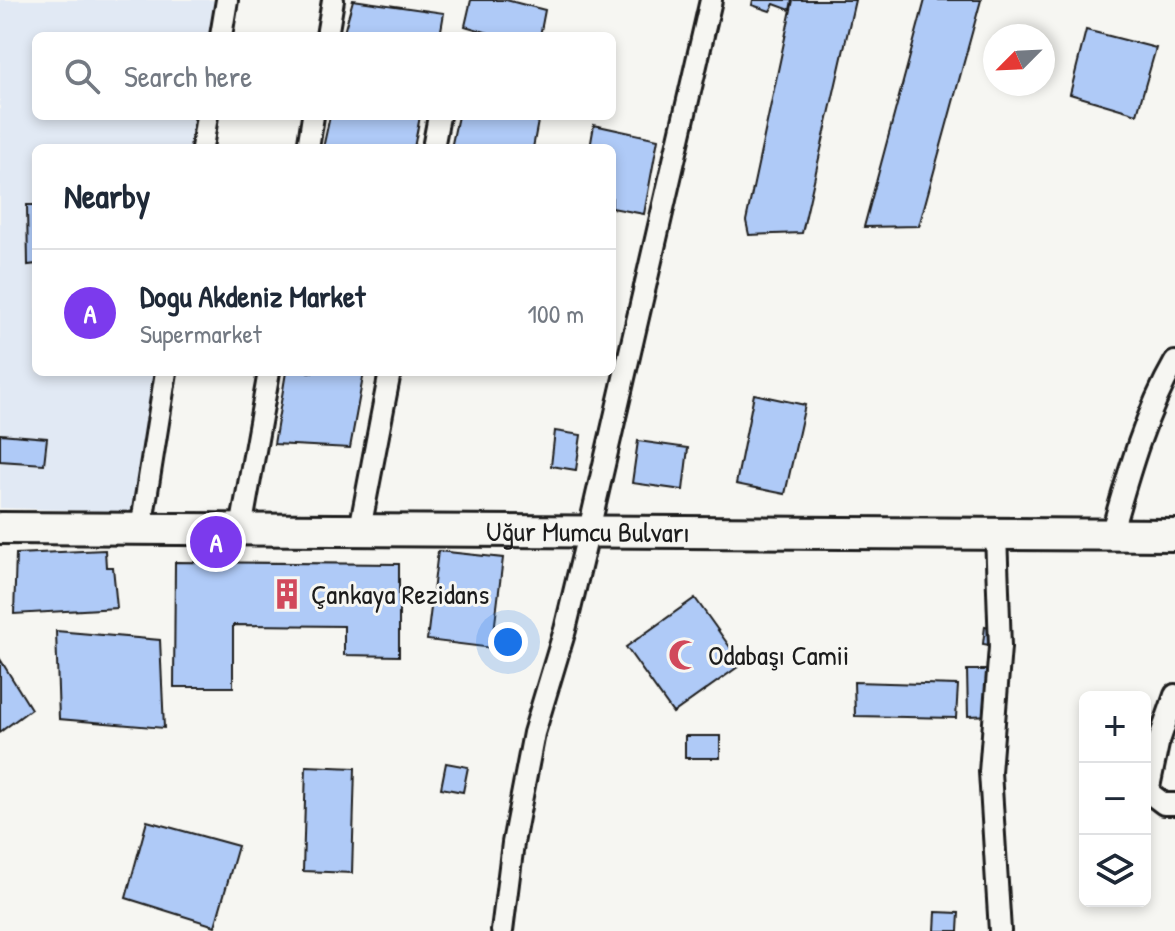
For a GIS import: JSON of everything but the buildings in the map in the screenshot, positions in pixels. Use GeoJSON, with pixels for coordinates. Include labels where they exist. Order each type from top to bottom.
{"type":"FeatureCollection","features":[{"type":"Feature","properties":{"kind":"street"},"geometry":{"type":"LineString","coordinates":[[222,32],[227,0]]}},
{"type":"Feature","properties":{"kind":"street"},"geometry":{"type":"LineString","coordinates":[[328,32],[333,0]]}},
{"type":"Feature","properties":{"kind":"street"},"geometry":{"type":"LineString","coordinates":[[502,931],[513,843],[534,733],[565,630],[711,0]]}},
{"type":"Feature","properties":{"kind":"street"},"geometry":{"type":"LineString","coordinates":[[203,144],[206,120]]}},
{"type":"Feature","properties":{"kind":"street"},"geometry":{"type":"LineString","coordinates":[[309,144],[312,120]]}},
{"type":"Feature","properties":{"kind":"street"},"geometry":{"type":"LineString","coordinates":[[434,144],[438,120]]}},
{"type":"Feature","properties":{"kind":"street"},"geometry":{"type":"LineString","coordinates":[[1111,535],[1157,393],[1175,362]]}},
{"type":"Feature","properties":{"kind":"street"},"geometry":{"type":"LineString","coordinates":[[141,529],[165,376]]}},
{"type":"Feature","properties":{"kind":"street"},"geometry":{"type":"LineString","coordinates":[[241,529],[268,376]]}},
{"type":"Feature","properties":{"kind":"street"},"geometry":{"type":"LineString","coordinates":[[360,529],[389,376]]}},
{"type":"Feature","properties":{"kind":"street","name":"Uğur Mumcu Bulvarı"},"geometry":{"type":"LineString","coordinates":[[0,528],[1175,535]]}},
{"type":"Feature","properties":{"kind":"street"},"geometry":{"type":"LineString","coordinates":[[996,534],[1000,647],[990,772],[1000,931]]}},
{"type":"Feature","properties":{"kind":"street"},"geometry":{"type":"LineString","coordinates":[[1175,695],[1158,744],[1148,792],[1164,804],[1175,804]]}},
{"type":"Feature","properties":{"kind":"shaded area"},"geometry":{"type":"Polygon","coordinates":[[[0,0],[229,0],[223,32],[32,32],[32,120],[206,120],[203,144],[32,144],[32,376],[159,376],[134,512],[0,508],[0,0]]]}},
{"type":"Feature","properties":{"kind":"place","name":"Dogu Akdeniz Market"},"geometry":{"type":"Point","coordinates":[216,542]}},
{"type":"Feature","properties":{"kind":"place","name":"Çankaya Rezidans"},"geometry":{"type":"Point","coordinates":[287,594]}},
{"type":"Feature","properties":{"kind":"place","name":"Odabaşı Camii"},"geometry":{"type":"Point","coordinates":[684,655]}}]}
